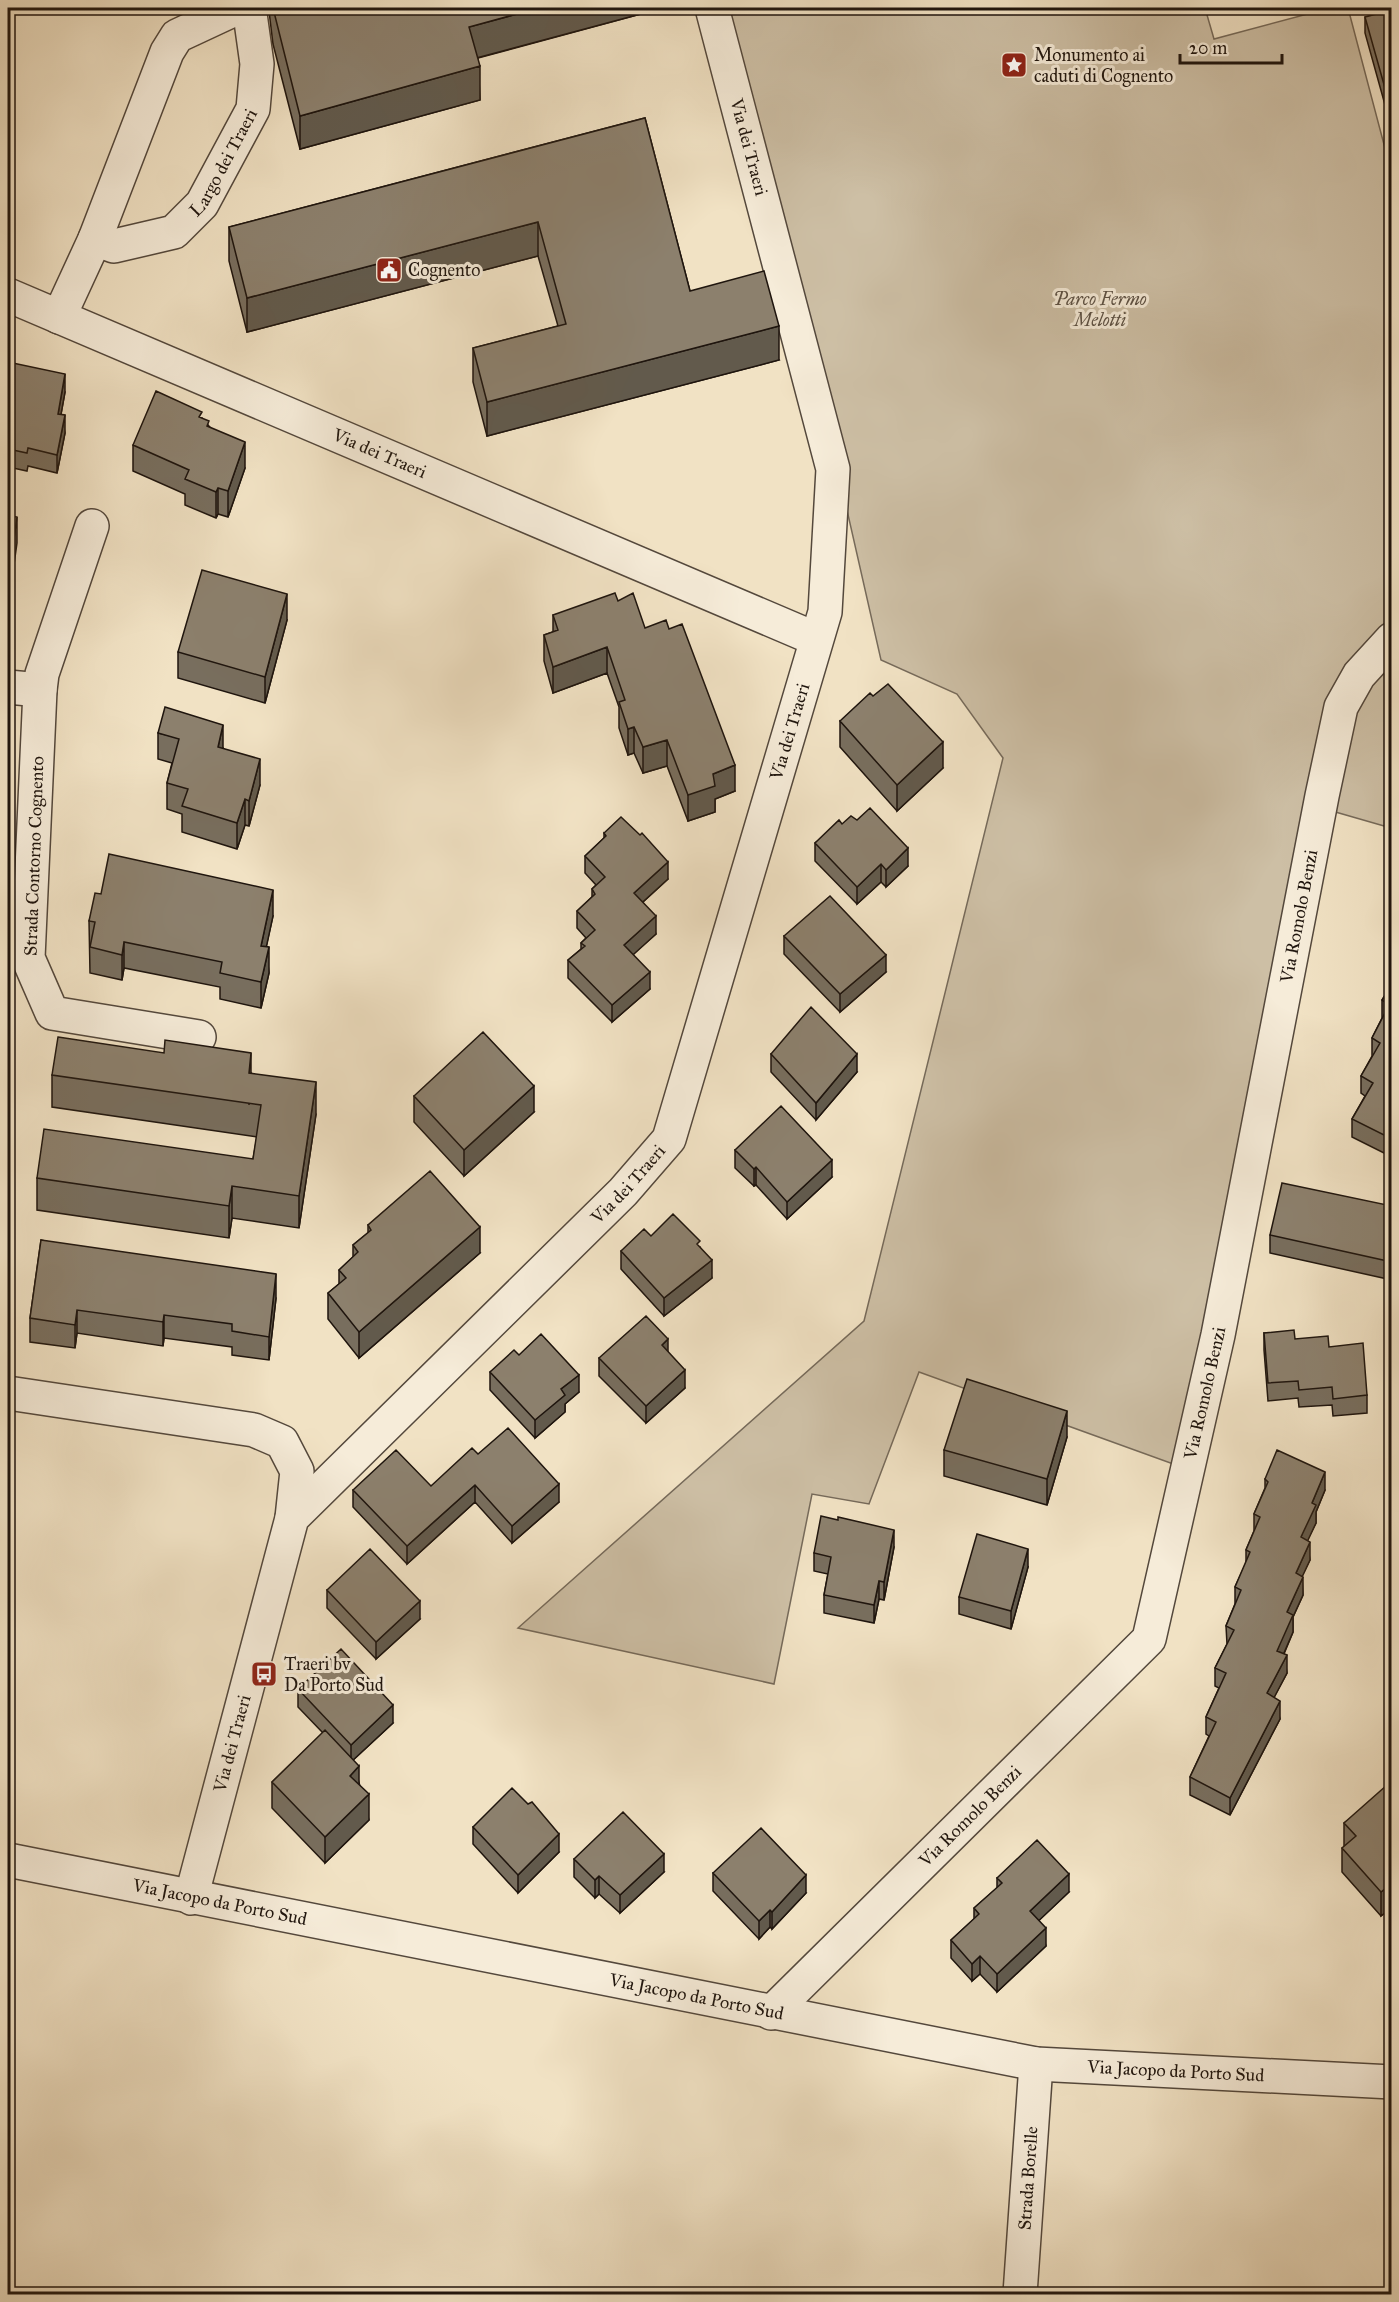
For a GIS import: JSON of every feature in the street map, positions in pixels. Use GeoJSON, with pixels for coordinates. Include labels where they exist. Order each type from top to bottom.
{"type":"FeatureCollection","features":[{"type":"Feature","properties":{"kind":"street","name":"Largo dei Traeri"},"geometry":{"type":"LineString","coordinates":[[59,317],[95,238],[177,36],[238,8],[250,14],[257,63],[253,109],[202,204],[174,232],[114,246],[95,238]]}},
{"type":"Feature","properties":{"kind":"street","name":"Via dei Traeri"},"geometry":{"type":"LineString","coordinates":[[292,1518],[623,1192],[669,1139],[825,612],[833,469],[712,8]]}},
{"type":"Feature","properties":{"kind":"street","name":"Via dei Traeri"},"geometry":{"type":"LineString","coordinates":[[8,296],[816,639]]}},
{"type":"Feature","properties":{"kind":"street","name":"Strada Contorno Cognento"},"geometry":{"type":"LineString","coordinates":[[92,526],[42,674],[28,957],[52,1012],[199,1037]]}},
{"type":"Feature","properties":{"kind":"street","name":"Via Romolo Benzi"},"geometry":{"type":"LineString","coordinates":[[771,2013],[1149,1639],[1218,1335],[1341,707],[1359,675],[1392,639]]}},
{"type":"Feature","properties":{"kind":"street"},"geometry":{"type":"LineString","coordinates":[[8,687],[40,690]]}},
{"type":"Feature","properties":{"kind":"street","name":"Via dei Traeri"},"geometry":{"type":"LineString","coordinates":[[8,1393],[255,1430],[282,1442],[297,1471],[292,1518],[191,1898]]}},
{"type":"Feature","properties":{"kind":"street","name":"Via Jacopo da Porto Sud"},"geometry":{"type":"LineString","coordinates":[[8,1860],[1036,2064],[1392,2082]]}},
{"type":"Feature","properties":{"kind":"street","name":"Strada Borelle"},"geometry":{"type":"LineString","coordinates":[[1020,2295],[1036,2064]]}},
{"type":"Feature","properties":{"kind":"green space","name":"Parco Fermo Melotti"},"geometry":{"type":"Polygon","coordinates":[[[721,8],[1205,8],[1214,39],[1330,8],[1348,8],[1391,171],[1391,828],[1318,807],[1176,1465],[919,1372],[869,1504],[812,1494],[774,1684],[518,1628],[864,1321],[1003,758],[957,694],[881,660],[827,422],[721,8]]]}},
{"type":"Feature","properties":{"kind":"building"},"geometry":{"type":"Polygon","coordinates":[[[273,8],[539,8],[469,27],[480,66],[300,116],[273,8]]]}},
{"type":"Feature","properties":{"kind":"building"},"geometry":{"type":"Polygon","coordinates":[[[1392,10],[1392,113],[1365,17],[1392,10]]]}},
{"type":"Feature","properties":{"kind":"building"},"geometry":{"type":"Polygon","coordinates":[[[645,118],[690,291],[764,271],[779,326],[487,402],[473,348],[566,324],[538,222],[247,298],[229,227],[645,118]]]}},
{"type":"Feature","properties":{"kind":"building"},"geometry":{"type":"Polygon","coordinates":[[[8,362],[65,374],[58,414],[65,415],[57,455],[28,448],[27,453],[8,449],[8,362]]]}},
{"type":"Feature","properties":{"kind":"building"},"geometry":{"type":"Polygon","coordinates":[[[156,391],[202,412],[199,417],[209,421],[207,426],[245,442],[228,491],[218,488],[216,492],[185,479],[189,470],[133,445],[156,391]]]}},
{"type":"Feature","properties":{"kind":"building"},"geometry":{"type":"Polygon","coordinates":[[[8,515],[17,517],[8,581],[8,515]]]}},
{"type":"Feature","properties":{"kind":"building"},"geometry":{"type":"Polygon","coordinates":[[[202,570],[287,594],[265,677],[178,652],[202,570]]]}},
{"type":"Feature","properties":{"kind":"building"},"geometry":{"type":"Polygon","coordinates":[[[615,593],[618,601],[633,593],[645,628],[666,620],[669,629],[682,624],[735,765],[713,774],[715,786],[688,795],[667,740],[643,747],[634,727],[628,729],[619,702],[625,700],[607,647],[553,667],[544,635],[558,630],[553,615],[615,593]]]}},
{"type":"Feature","properties":{"kind":"building"},"geometry":{"type":"Polygon","coordinates":[[[888,684],[943,742],[897,785],[840,721],[870,693],[873,696],[888,684]]]}},
{"type":"Feature","properties":{"kind":"building"},"geometry":{"type":"Polygon","coordinates":[[[165,707],[223,725],[218,747],[260,759],[249,801],[245,799],[237,823],[182,806],[188,789],[167,783],[179,739],[158,733],[165,707]]]}},
{"type":"Feature","properties":{"kind":"building"},"geometry":{"type":"Polygon","coordinates":[[[870,808],[908,848],[886,870],[881,864],[857,887],[815,843],[839,820],[842,824],[851,816],[857,820],[870,808]]]}},
{"type":"Feature","properties":{"kind":"building"},"geometry":{"type":"Polygon","coordinates":[[[621,817],[640,835],[642,833],[668,862],[634,893],[656,916],[624,945],[650,972],[612,1005],[568,960],[585,946],[581,943],[595,930],[577,911],[595,894],[592,889],[605,877],[585,856],[606,836],[604,833],[621,817]]]}},
{"type":"Feature","properties":{"kind":"building"},"geometry":{"type":"Polygon","coordinates":[[[109,854],[273,890],[261,946],[269,947],[261,982],[220,973],[222,962],[124,942],[122,955],[90,947],[95,922],[89,921],[95,893],[101,894],[109,854]]]}},
{"type":"Feature","properties":{"kind":"building"},"geometry":{"type":"Polygon","coordinates":[[[830,896],[886,955],[840,994],[784,936],[830,896]]]}},
{"type":"Feature","properties":{"kind":"building"},"geometry":{"type":"Polygon","coordinates":[[[1392,984],[1392,1139],[1352,1119],[1373,1083],[1361,1076],[1380,1043],[1372,1038],[1389,1005],[1382,1000],[1392,984]]]}},
{"type":"Feature","properties":{"kind":"building"},"geometry":{"type":"Polygon","coordinates":[[[811,1007],[857,1054],[816,1103],[771,1054],[811,1007]]]}},
{"type":"Feature","properties":{"kind":"building"},"geometry":{"type":"Polygon","coordinates":[[[483,1032],[534,1086],[464,1150],[414,1096],[483,1032]]]}},
{"type":"Feature","properties":{"kind":"building"},"geometry":{"type":"Polygon","coordinates":[[[58,1037],[164,1053],[165,1040],[251,1053],[249,1073],[316,1082],[299,1196],[232,1186],[229,1206],[37,1178],[44,1129],[253,1159],[261,1105],[52,1075],[58,1037]]]}},
{"type":"Feature","properties":{"kind":"building"},"geometry":{"type":"Polygon","coordinates":[[[781,1106],[832,1160],[787,1202],[756,1167],[754,1169],[735,1150],[781,1106]]]}},
{"type":"Feature","properties":{"kind":"building"},"geometry":{"type":"Polygon","coordinates":[[[430,1171],[480,1227],[359,1332],[328,1293],[346,1278],[339,1270],[358,1252],[353,1245],[371,1230],[368,1225],[430,1171]]]}},
{"type":"Feature","properties":{"kind":"building"},"geometry":{"type":"Polygon","coordinates":[[[1282,1183],[1392,1206],[1392,1262],[1270,1235],[1282,1183]]]}},
{"type":"Feature","properties":{"kind":"building"},"geometry":{"type":"Polygon","coordinates":[[[673,1214],[700,1241],[697,1244],[712,1260],[664,1298],[621,1251],[644,1229],[651,1236],[673,1214]]]}},
{"type":"Feature","properties":{"kind":"building"},"geometry":{"type":"Polygon","coordinates":[[[41,1240],[276,1274],[269,1337],[232,1331],[232,1324],[164,1315],[163,1322],[77,1310],[75,1325],[30,1318],[41,1240]]]}},
{"type":"Feature","properties":{"kind":"building"},"geometry":{"type":"Polygon","coordinates":[[[646,1316],[668,1339],[662,1345],[685,1370],[646,1406],[599,1358],[646,1316]]]}},
{"type":"Feature","properties":{"kind":"building"},"geometry":{"type":"Polygon","coordinates":[[[1294,1330],[1295,1339],[1328,1336],[1329,1347],[1363,1343],[1367,1395],[1333,1399],[1332,1387],[1299,1390],[1298,1381],[1268,1383],[1264,1333],[1294,1330]]]}},
{"type":"Feature","properties":{"kind":"building"},"geometry":{"type":"Polygon","coordinates":[[[541,1334],[579,1375],[561,1389],[565,1395],[535,1420],[490,1372],[514,1350],[519,1355],[541,1334]]]}},
{"type":"Feature","properties":{"kind":"building"},"geometry":{"type":"Polygon","coordinates":[[[967,1379],[1067,1411],[1047,1479],[944,1450],[967,1379]]]}},
{"type":"Feature","properties":{"kind":"building"},"geometry":{"type":"Polygon","coordinates":[[[508,1428],[559,1484],[512,1526],[475,1485],[407,1546],[353,1490],[396,1450],[431,1486],[472,1448],[478,1454],[508,1428]]]}},
{"type":"Feature","properties":{"kind":"building"},"geometry":{"type":"Polygon","coordinates":[[[1277,1450],[1325,1472],[1312,1503],[1316,1505],[1301,1537],[1310,1542],[1296,1573],[1303,1577],[1287,1612],[1293,1615],[1277,1651],[1287,1655],[1267,1693],[1280,1701],[1230,1798],[1190,1777],[1216,1722],[1206,1717],[1226,1673],[1215,1668],[1234,1630],[1226,1626],[1241,1590],[1235,1587],[1250,1552],[1246,1550],[1260,1517],[1254,1514],[1268,1482],[1265,1479],[1277,1450]]]}},
{"type":"Feature","properties":{"kind":"building"},"geometry":{"type":"Polygon","coordinates":[[[821,1516],[838,1520],[838,1517],[894,1530],[884,1582],[879,1581],[874,1605],[824,1595],[831,1557],[814,1553],[821,1516]]]}},
{"type":"Feature","properties":{"kind":"building"},"geometry":{"type":"Polygon","coordinates":[[[977,1534],[1028,1549],[1011,1611],[959,1597],[977,1534]]]}},
{"type":"Feature","properties":{"kind":"building"},"geometry":{"type":"Polygon","coordinates":[[[370,1549],[420,1601],[376,1642],[327,1590],[370,1549]]]}},
{"type":"Feature","properties":{"kind":"building"},"geometry":{"type":"Polygon","coordinates":[[[341,1649],[393,1705],[351,1745],[298,1689],[341,1649]]]}},
{"type":"Feature","properties":{"kind":"building"},"geometry":{"type":"Polygon","coordinates":[[[325,1730],[359,1766],[350,1776],[369,1794],[325,1837],[272,1782],[325,1730]]]}},
{"type":"Feature","properties":{"kind":"building"},"geometry":{"type":"Polygon","coordinates":[[[1387,1785],[1392,1790],[1392,1883],[1381,1892],[1342,1848],[1356,1836],[1344,1823],[1387,1785]]]}},
{"type":"Feature","properties":{"kind":"building"},"geometry":{"type":"Polygon","coordinates":[[[512,1788],[528,1804],[532,1802],[559,1834],[518,1875],[473,1827],[512,1788]]]}},
{"type":"Feature","properties":{"kind":"building"},"geometry":{"type":"Polygon","coordinates":[[[623,1812],[664,1854],[620,1895],[599,1876],[595,1880],[574,1859],[623,1812]]]}},
{"type":"Feature","properties":{"kind":"building"},"geometry":{"type":"Polygon","coordinates":[[[761,1828],[806,1875],[772,1912],[770,1910],[759,1921],[713,1873],[761,1828]]]}},
{"type":"Feature","properties":{"kind":"building"},"geometry":{"type":"Polygon","coordinates":[[[1037,1840],[1069,1874],[1030,1911],[1046,1928],[997,1974],[980,1956],[972,1964],[951,1940],[979,1914],[974,1908],[1002,1883],[997,1878],[1037,1840]]]}},
{"type":"Feature","properties":{"kind":"place","name":"Monumento ai caduti di Cognento"},"geometry":{"type":"Point","coordinates":[1014,65]}},
{"type":"Feature","properties":{"kind":"place","name":"Cognento"},"geometry":{"type":"Point","coordinates":[389,270]}},
{"type":"Feature","properties":{"kind":"place","name":"Traeri bv Da Porto Sud"},"geometry":{"type":"Point","coordinates":[264,1674]}}]}
